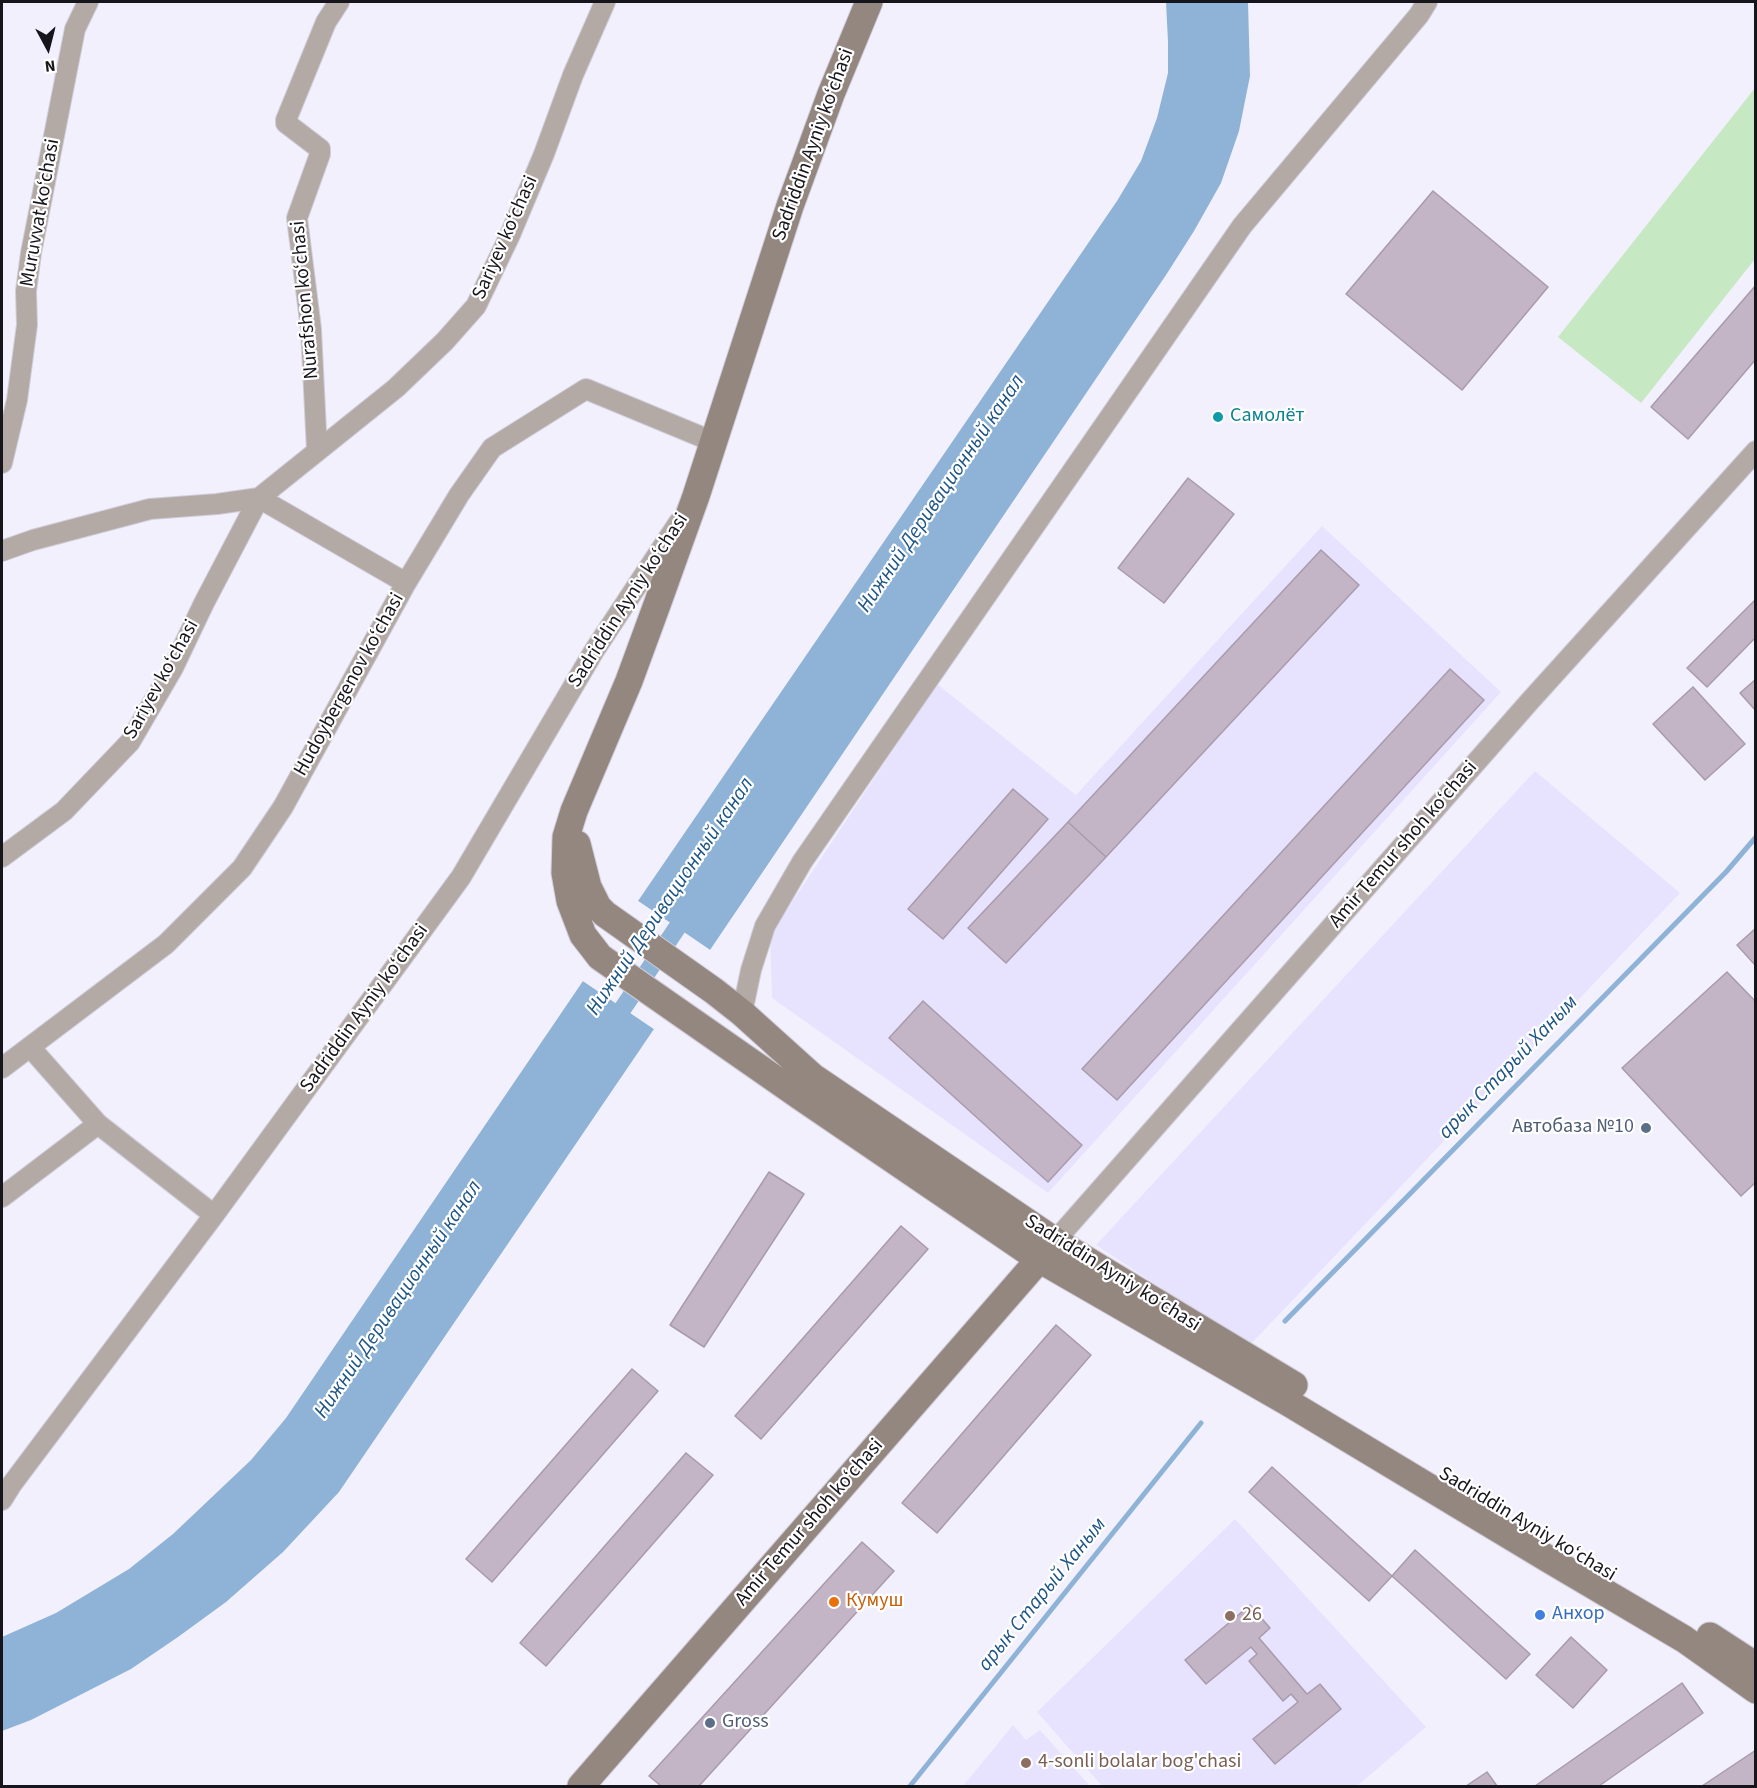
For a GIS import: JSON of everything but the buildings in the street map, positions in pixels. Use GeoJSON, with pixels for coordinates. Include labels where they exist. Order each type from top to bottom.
{"type":"FeatureCollection","features":[{"type":"Feature","properties":{"kind":"main road","name":"Sadriddin Ayniy ko‘chasi"},"geometry":{"type":"LineString","coordinates":[[868,2],[790,206],[696,496],[629,681],[582,790],[566,837],[566,881],[570,901],[587,943],[600,957],[801,1097],[1289,1403],[1684,1639],[1755,1690]]}},
{"type":"Feature","properties":{"kind":"main road","name":"Sadriddin Ayniy ko‘chasi"},"geometry":{"type":"LineString","coordinates":[[582,790],[577,809],[575,834],[583,873],[598,907],[742,1013],[813,1077],[1047,1250],[1694,1625],[1755,1666]]}},
{"type":"Feature","properties":{"kind":"main road","name":"Amir Temur shoh ko‘chasi"},"geometry":{"type":"LineString","coordinates":[[581,1786],[1047,1250]]}},
{"type":"Feature","properties":{"kind":"street","name":"Muruvvat ko‘chasi"},"geometry":{"type":"LineString","coordinates":[[2,463],[17,400],[27,325],[26,291],[31,253],[75,29],[88,2]]}},
{"type":"Feature","properties":{"kind":"street","name":"Nurafshon ko‘chasi"},"geometry":{"type":"LineString","coordinates":[[317,451],[311,329],[297,218],[320,149],[286,123],[286,120],[326,22],[339,2]]}},
{"type":"Feature","properties":{"kind":"street","name":"Sariyev ko‘chasi"},"geometry":{"type":"LineString","coordinates":[[2,857],[64,811],[130,742],[173,668],[259,498],[396,388],[476,306],[544,154],[573,75],[605,2]]}},
{"type":"Feature","properties":{"kind":"street"},"geometry":{"type":"LineString","coordinates":[[742,1013],[751,970],[765,926],[802,862],[1242,226],[1419,15],[1427,2]]}},
{"type":"Feature","properties":{"kind":"street","name":"Hudoybergenov ko‘chasi"},"geometry":{"type":"LineString","coordinates":[[2,1068],[165,944],[242,868],[283,807],[406,583],[459,495],[492,448],[586,389],[714,442]]}},
{"type":"Feature","properties":{"kind":"street","name":"Amir Temur shoh ko‘chasi"},"geometry":{"type":"LineString","coordinates":[[1047,1250],[1530,701],[1755,451]]}},
{"type":"Feature","properties":{"kind":"street","name":"Sadriddin Ayniy ko‘chasi"},"geometry":{"type":"LineString","coordinates":[[2,1500],[18,1475],[214,1215],[461,877],[594,651],[696,496]]}},
{"type":"Feature","properties":{"kind":"street"},"geometry":{"type":"LineString","coordinates":[[2,551],[33,540],[150,509],[259,498],[406,583]]}},
{"type":"Feature","properties":{"kind":"street"},"geometry":{"type":"LineString","coordinates":[[30,1047],[98,1124],[214,1215]]}},
{"type":"Feature","properties":{"kind":"street"},"geometry":{"type":"LineString","coordinates":[[2,1197],[98,1124]]}},
{"type":"Feature","properties":{"kind":"shaded area"},"geometry":{"type":"Polygon","coordinates":[[[1322,526],[1501,692],[1048,1193],[772,998],[770,935],[937,684],[1076,795],[1322,526]]]}},
{"type":"Feature","properties":{"kind":"shaded area"},"geometry":{"type":"Polygon","coordinates":[[[1535,771],[1680,893],[1249,1346],[1096,1245],[1535,771]]]}},
{"type":"Feature","properties":{"kind":"shaded area","name":"26"},"geometry":{"type":"Polygon","coordinates":[[[1235,1519],[1426,1727],[1357,1786],[1102,1786],[1037,1712],[1235,1519]]]}},
{"type":"Feature","properties":{"kind":"shaded area","name":"4-sonli bolalar bog'chasi"},"geometry":{"type":"Polygon","coordinates":[[[1013,1725],[1026,1740],[1040,1730],[1090,1786],[963,1786],[1013,1725]]]}},
{"type":"Feature","properties":{"kind":"green space"},"geometry":{"type":"Polygon","coordinates":[[[1755,88],[1755,259],[1641,403],[1558,337],[1755,88]]]}},
{"type":"Feature","properties":{"kind":"water"},"geometry":{"type":"Polygon","coordinates":[[[1166,2],[1248,2],[1250,76],[1239,131],[1221,183],[1166,275],[710,950],[638,901],[1117,201],[1141,161],[1157,118],[1168,73],[1166,2]]]}},
{"type":"Feature","properties":{"kind":"water"},"geometry":{"type":"Polygon","coordinates":[[[583,981],[654,1029],[339,1492],[283,1552],[226,1602],[178,1637],[131,1669],[31,1720],[2,1731],[2,1637],[56,1613],[129,1569],[173,1534],[251,1460],[286,1418],[583,981]]]}},
{"type":"Feature","properties":{"kind":"pier"},"geometry":{"type":"Polygon","coordinates":[[[638,901],[710,950],[709,952],[636,903],[638,901]]]}},
{"type":"Feature","properties":{"kind":"pier"},"geometry":{"type":"Polygon","coordinates":[[[585,978],[656,1026],[654,1029],[583,981],[585,978]]]}},
{"type":"Feature","properties":{"kind":"waterway","name":"арык Старый Ханым"},"geometry":{"type":"LineString","coordinates":[[1285,1321],[1726,872],[1756,837]]}},
{"type":"Feature","properties":{"kind":"waterway","name":"Нижний Деривационный канал"},"geometry":{"type":"LineString","coordinates":[[609,1029],[691,907]]}},
{"type":"Feature","properties":{"kind":"waterway","name":"арык Старый Ханым"},"geometry":{"type":"LineString","coordinates":[[910,1786],[1201,1423]]}},
{"type":"Feature","properties":{"kind":"place","name":"Самолёт"},"geometry":{"type":"Point","coordinates":[1218,417]}},
{"type":"Feature","properties":{"kind":"place","name":"Автобаза №10"},"geometry":{"type":"Point","coordinates":[1646,1128]}},
{"type":"Feature","properties":{"kind":"place","name":"Кумуш"},"geometry":{"type":"Point","coordinates":[834,1602]}},
{"type":"Feature","properties":{"kind":"place","name":"Анхор"},"geometry":{"type":"Point","coordinates":[1540,1615]}},
{"type":"Feature","properties":{"kind":"place","name":"26"},"geometry":{"type":"Point","coordinates":[1230,1616]}},
{"type":"Feature","properties":{"kind":"place","name":"Gross"},"geometry":{"type":"Point","coordinates":[710,1723]}},
{"type":"Feature","properties":{"kind":"place","name":"4-sonli bolalar bog'chasi"},"geometry":{"type":"Point","coordinates":[1026,1763]}}]}
